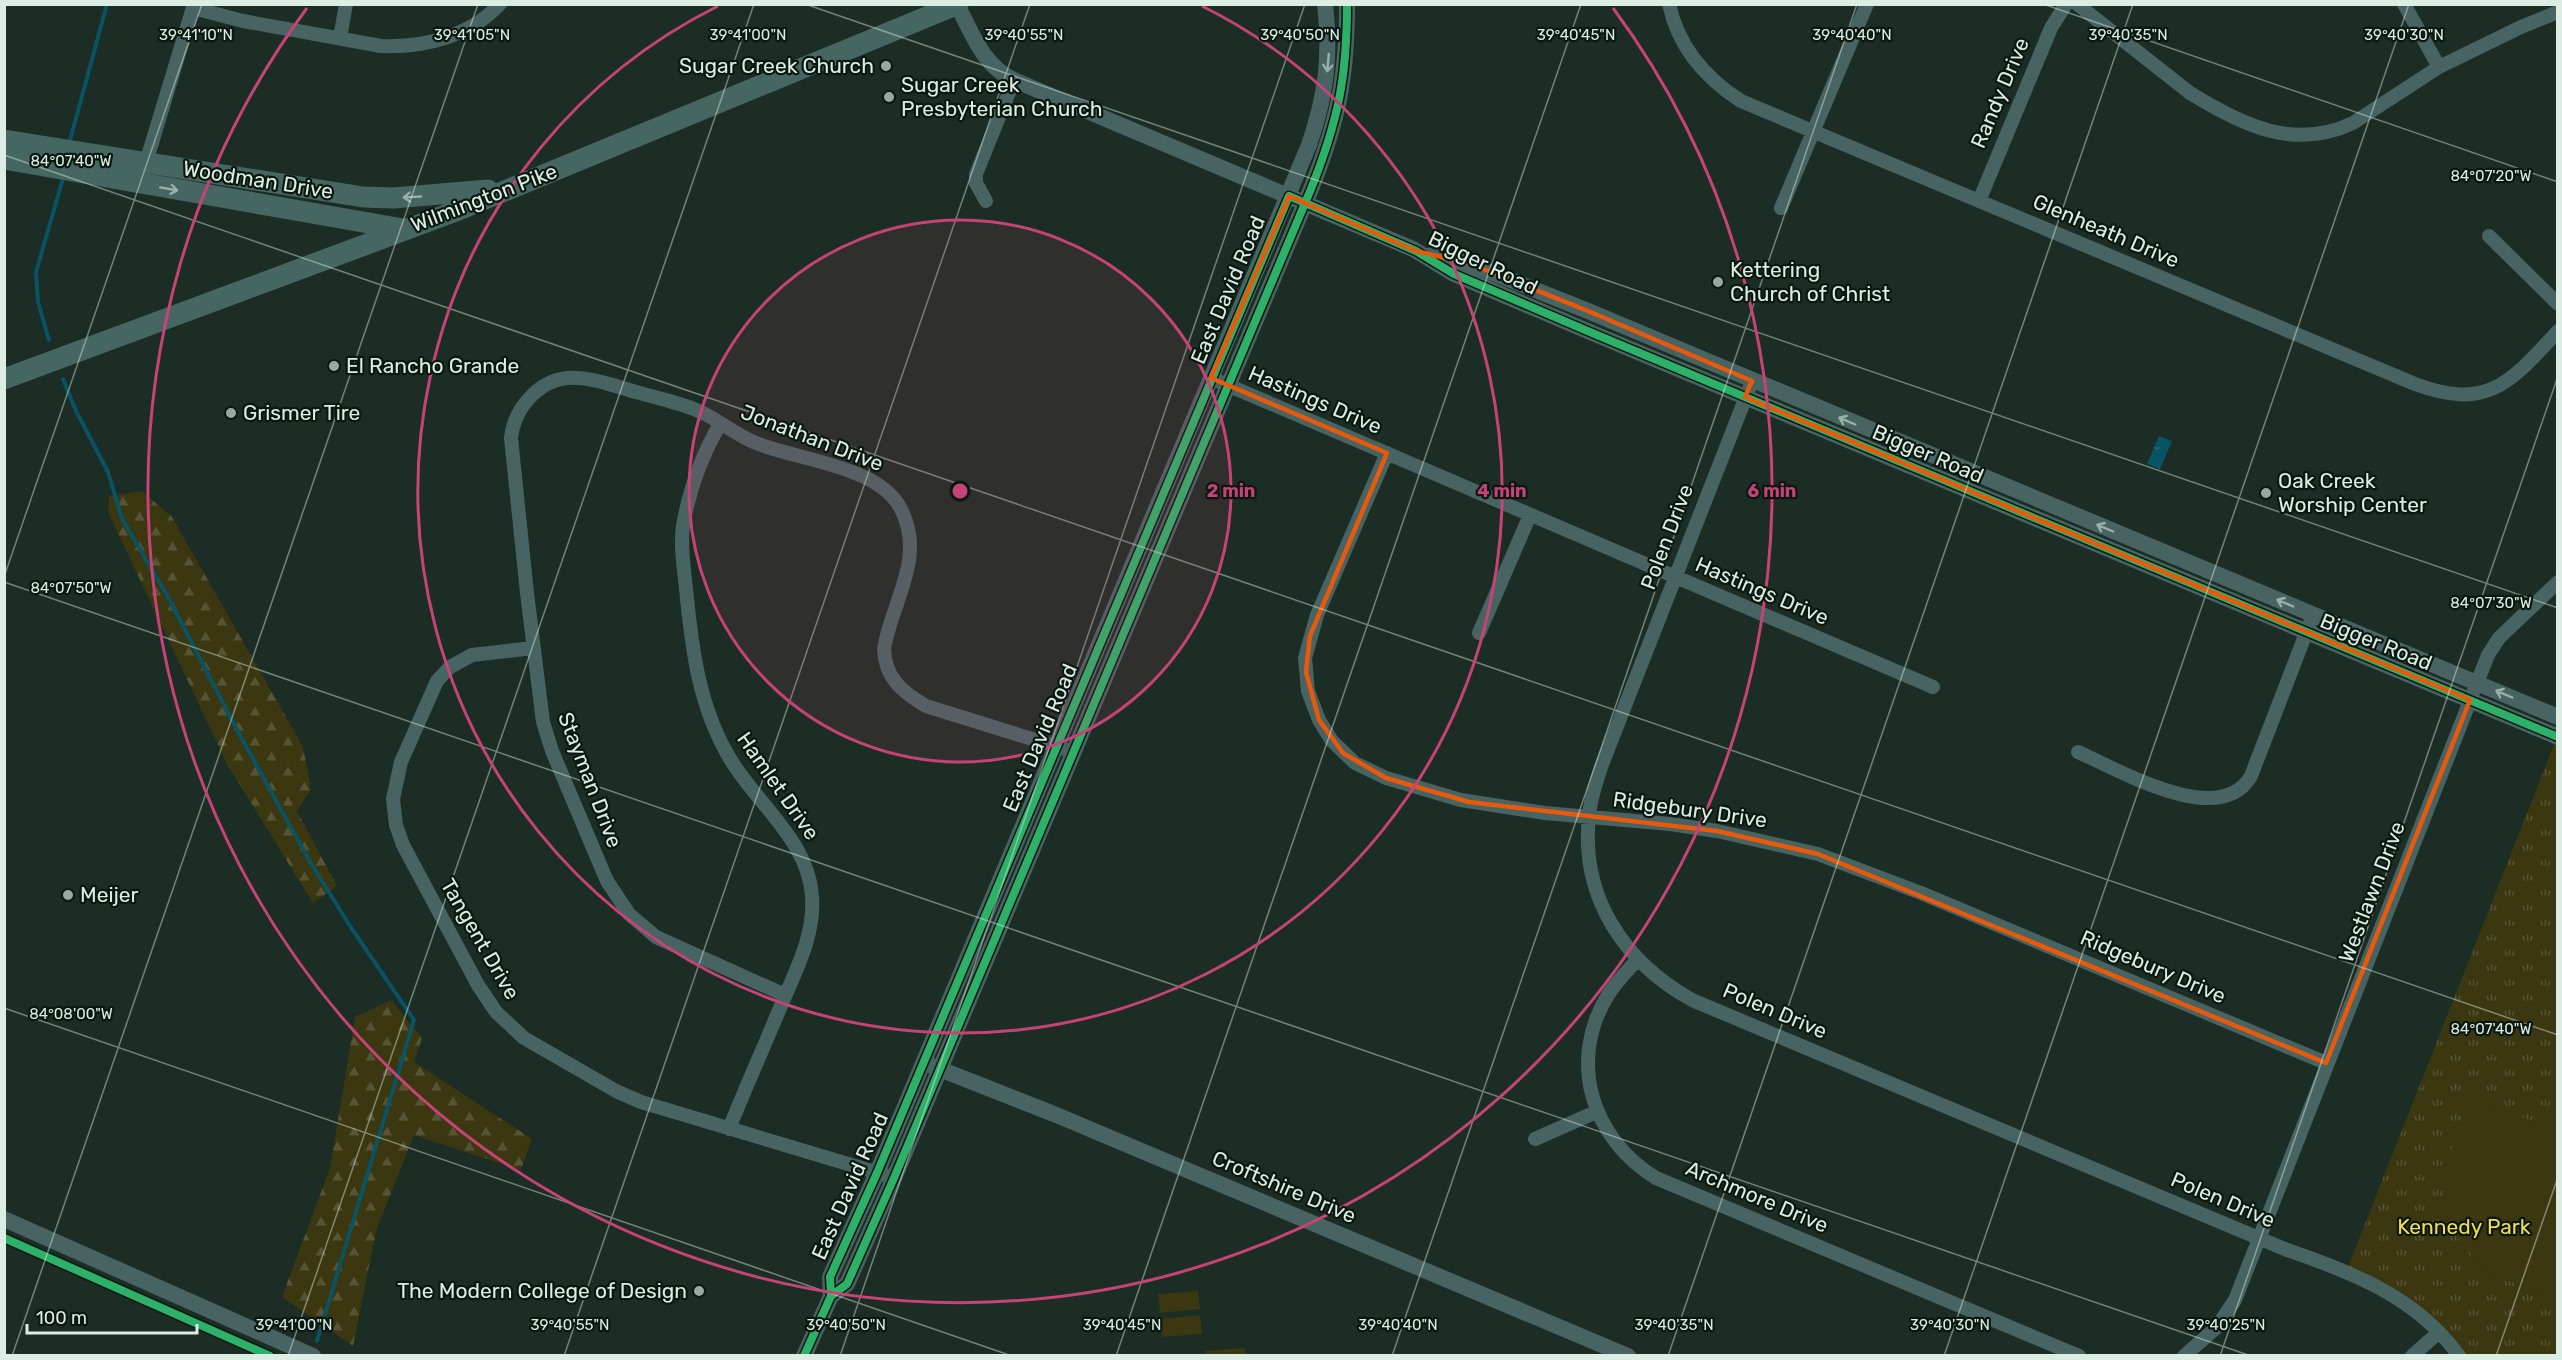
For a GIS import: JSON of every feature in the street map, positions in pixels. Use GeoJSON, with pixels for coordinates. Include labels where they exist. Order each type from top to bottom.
{"type":"FeatureCollection","features":[{"type":"Feature","properties":{"kind":"main road","name":"Wilmington Pike"},"geometry":{"type":"LineString","coordinates":[[4,379],[512,188],[958,5]]}},
{"type":"Feature","properties":{"kind":"main road","name":"Woodman Drive"},"geometry":{"type":"LineString","coordinates":[[4,141],[141,183],[405,229]]}},
{"type":"Feature","properties":{"kind":"main road","name":"Woodman Drive"},"geometry":{"type":"LineString","coordinates":[[4,159],[146,162],[361,196],[416,197],[512,188]]}},
{"type":"Feature","properties":{"kind":"main road"},"geometry":{"type":"LineString","coordinates":[[213,196],[217,174]]}},
{"type":"Feature","properties":{"kind":"main road"},"geometry":{"type":"LineString","coordinates":[[356,220],[361,196]]}},
{"type":"Feature","properties":{"kind":"street"},"geometry":{"type":"LineString","coordinates":[[340,38],[346,4]]}},
{"type":"Feature","properties":{"kind":"street"},"geometry":{"type":"LineString","coordinates":[[141,183],[194,6],[243,21],[381,45],[411,46],[444,38],[474,25],[490,15],[500,4]]}},
{"type":"Feature","properties":{"kind":"street","name":"East David Road"},"geometry":{"type":"LineString","coordinates":[[804,1356],[831,1296],[830,1277],[877,1173],[1289,196],[1319,114],[1325,88],[1329,53],[1325,4]]}},
{"type":"Feature","properties":{"kind":"street","name":"East David Road"},"geometry":{"type":"LineString","coordinates":[[831,1296],[847,1284],[894,1178],[1305,203],[1337,115],[1347,52],[1347,4]]}},
{"type":"Feature","properties":{"kind":"street","name":"Glenheath Drive"},"geometry":{"type":"LineString","coordinates":[[1669,4],[1677,30],[1688,50],[1713,81],[1741,101],[2375,368],[2445,393],[2478,394],[2504,384],[2516,375],[2558,332]]}},
{"type":"Feature","properties":{"kind":"street"},"geometry":{"type":"LineString","coordinates":[[1781,207],[1867,4]]}},
{"type":"Feature","properties":{"kind":"street","name":"Randy Drive"},"geometry":{"type":"LineString","coordinates":[[1979,201],[2051,28],[2066,4]]}},
{"type":"Feature","properties":{"kind":"street"},"geometry":{"type":"LineString","coordinates":[[2078,4],[2190,93],[2208,104],[2252,123],[2291,136],[2310,136],[2339,130],[2439,67],[2501,36],[2558,12]]}},
{"type":"Feature","properties":{"kind":"street"},"geometry":{"type":"LineString","coordinates":[[2404,4],[2439,67]]}},
{"type":"Feature","properties":{"kind":"street","name":"Bigger Road"},"geometry":{"type":"LineString","coordinates":[[958,5],[986,59],[1000,74],[1416,251],[1471,264],[2307,634],[2558,737]]}},
{"type":"Feature","properties":{"kind":"street"},"geometry":{"type":"LineString","coordinates":[[986,201],[976,183],[976,174],[1014,80]]}},
{"type":"Feature","properties":{"kind":"street"},"geometry":{"type":"LineString","coordinates":[[2489,236],[2558,304]]}},
{"type":"Feature","properties":{"kind":"street","name":"Jonathan Drive"},"geometry":{"type":"LineString","coordinates":[[521,408],[532,394],[551,383],[566,378],[579,378],[687,406],[758,444],[850,472],[886,490],[901,508],[911,539],[908,570],[884,649],[885,661],[891,678],[910,697],[926,706],[1074,752]]}},
{"type":"Feature","properties":{"kind":"street","name":"Hastings Drive"},"geometry":{"type":"LineString","coordinates":[[1211,378],[1933,687]]}},
{"type":"Feature","properties":{"kind":"street","name":"Bigger Road"},"geometry":{"type":"LineString","coordinates":[[1749,389],[2313,615],[2558,717]]}},
{"type":"Feature","properties":{"kind":"street","name":"Polen Drive"},"geometry":{"type":"LineString","coordinates":[[1749,389],[1601,767],[1589,816],[1588,845],[1594,881],[1614,929],[1637,960],[1692,1000],[2375,1284],[2411,1307],[2439,1332],[2459,1356]]}},
{"type":"Feature","properties":{"kind":"street","name":"Stayman Drive"},"geometry":{"type":"LineString","coordinates":[[521,408],[516,417],[511,438],[540,704],[552,751],[615,894],[629,914],[656,937],[785,995]]}},
{"type":"Feature","properties":{"kind":"street","name":"Hamlet Drive"},"geometry":{"type":"LineString","coordinates":[[720,424],[702,458],[683,526],[682,554],[693,656],[709,716],[726,752],[744,780],[795,846],[804,861],[812,895],[810,931],[729,1129]]}},
{"type":"Feature","properties":{"kind":"street","name":"Ridgebury Drive"},"geometry":{"type":"LineString","coordinates":[[1387,453],[1310,636],[1306,672],[1310,699],[1319,720],[1343,753],[1366,769],[1386,778],[1461,800],[1536,812],[1717,831],[1780,844],[1850,865],[2326,1063]]}},
{"type":"Feature","properties":{"kind":"street"},"geometry":{"type":"LineString","coordinates":[[1479,633],[1530,515]]}},
{"type":"Feature","properties":{"kind":"street","name":"Westlawn Drive"},"geometry":{"type":"LineString","coordinates":[[2260,1238],[2326,1063],[2488,655],[2499,638],[2558,582]]}},
{"type":"Feature","properties":{"kind":"street"},"geometry":{"type":"LineString","coordinates":[[2078,752],[2186,797],[2210,799],[2234,793],[2242,788],[2251,776],[2313,615]]}},
{"type":"Feature","properties":{"kind":"street","name":"Tangent Drive"},"geometry":{"type":"LineString","coordinates":[[533,648],[472,655],[450,667],[437,681],[409,741],[394,790],[393,813],[403,845],[478,985],[496,1012],[509,1026],[537,1047],[616,1091],[641,1102],[894,1178]]}},
{"type":"Feature","properties":{"kind":"street","name":"Archmore Drive"},"geometry":{"type":"LineString","coordinates":[[1637,960],[1608,995],[1593,1029],[1589,1048],[1589,1080],[1596,1112],[1612,1138],[1630,1160],[1656,1178],[2079,1356]]}},
{"type":"Feature","properties":{"kind":"street","name":"Croftshire Drive"},"geometry":{"type":"LineString","coordinates":[[923,1063],[1076,1124],[1628,1356]]}},
{"type":"Feature","properties":{"kind":"street"},"geometry":{"type":"LineString","coordinates":[[1535,1138],[1596,1112]]}},
{"type":"Feature","properties":{"kind":"street"},"geometry":{"type":"LineString","coordinates":[[4,1219],[313,1356]]}},
{"type":"Feature","properties":{"kind":"street"},"geometry":{"type":"LineString","coordinates":[[2184,1356],[2204,1341],[2227,1314],[2260,1238]]}},
{"type":"Feature","properties":{"kind":"street"},"geometry":{"type":"LineString","coordinates":[[2412,1356],[2439,1332]]}},
{"type":"Feature","properties":{"kind":"highlighted area"},"geometry":{"type":"Polygon","coordinates":[[[1289,196],[1416,251],[1471,264],[1588,311],[1752,381],[1745,397],[2470,700],[2326,1063],[1818,854],[1717,831],[1469,802],[1386,778],[1343,753],[1319,720],[1306,672],[1310,636],[1387,453],[1211,378],[1289,196]]]}},
{"type":"Feature","properties":{"kind":"green space"},"geometry":{"type":"Polygon","coordinates":[[[142,491],[172,517],[303,747],[311,789],[297,811],[337,886],[313,903],[227,764],[108,512],[109,496],[142,491]]]}},
{"type":"Feature","properties":{"kind":"green space","name":"Kennedy Park"},"geometry":{"type":"Polygon","coordinates":[[[2557,737],[2557,1355],[2459,1355],[2439,1332],[2346,1272],[2557,737]]]}},
{"type":"Feature","properties":{"kind":"green space"},"geometry":{"type":"Polygon","coordinates":[[[391,1000],[422,1038],[414,1062],[532,1139],[521,1170],[414,1135],[376,1231],[353,1346],[282,1297],[330,1168],[355,1017],[391,1000]]]}},
{"type":"Feature","properties":{"kind":"green space"},"geometry":{"type":"Polygon","coordinates":[[[2470,1098],[2557,1130],[2557,1272],[2547,1297],[2486,1271],[2450,1229],[2443,1174],[2470,1098]]]}},
{"type":"Feature","properties":{"kind":"green space"},"geometry":{"type":"Polygon","coordinates":[[[1198,1291],[1200,1309],[1160,1313],[1158,1294],[1198,1291]]]}},
{"type":"Feature","properties":{"kind":"green space"},"geometry":{"type":"Polygon","coordinates":[[[1200,1315],[1202,1334],[1162,1337],[1160,1319],[1200,1315]]]}},
{"type":"Feature","properties":{"kind":"green space"},"geometry":{"type":"Polygon","coordinates":[[[1245,1348],[1245,1355],[1205,1355],[1205,1351],[1245,1348]]]}},
{"type":"Feature","properties":{"kind":"water"},"geometry":{"type":"Polygon","coordinates":[[[2159,436],[2172,441],[2160,469],[2147,464],[2159,436]]]}},
{"type":"Feature","properties":{"kind":"waterway"},"geometry":{"type":"LineString","coordinates":[[69,144],[107,4]]}},
{"type":"Feature","properties":{"kind":"waterway"},"geometry":{"type":"LineString","coordinates":[[49,340],[38,302],[36,272],[64,175]]}},
{"type":"Feature","properties":{"kind":"waterway"},"geometry":{"type":"LineString","coordinates":[[63,379],[76,411],[108,472],[122,519],[168,597],[236,728],[310,862],[414,1020],[317,1341]]}},
{"type":"Feature","properties":{"kind":"cycle path"},"geometry":{"type":"LineString","coordinates":[[831,1296],[847,1284],[894,1178],[1311,189],[1328,142],[1339,99],[1345,55],[1347,4]]}},
{"type":"Feature","properties":{"kind":"cycle path"},"geometry":{"type":"LineString","coordinates":[[804,1356],[831,1296],[830,1277],[877,1173],[1289,196],[1416,251],[1454,274],[1597,335],[2558,737]]}},
{"type":"Feature","properties":{"kind":"cycle path"},"geometry":{"type":"LineString","coordinates":[[4,1238],[270,1356]]}},
{"type":"Feature","properties":{"kind":"place","name":"Sugar Creek Church"},"geometry":{"type":"Point","coordinates":[886,66]}},
{"type":"Feature","properties":{"kind":"place","name":"Sugar Creek Presbyterian Church"},"geometry":{"type":"Point","coordinates":[889,97]}},
{"type":"Feature","properties":{"kind":"place","name":"Kettering Church of Christ"},"geometry":{"type":"Point","coordinates":[1718,282]}},
{"type":"Feature","properties":{"kind":"place","name":"El Rancho Grande"},"geometry":{"type":"Point","coordinates":[334,366]}},
{"type":"Feature","properties":{"kind":"place","name":"Grismer Tire"},"geometry":{"type":"Point","coordinates":[231,413]}},
{"type":"Feature","properties":{"kind":"place","name":"Oak Creek Worship Center"},"geometry":{"type":"Point","coordinates":[2266,493]}},
{"type":"Feature","properties":{"kind":"place","name":"Meijer"},"geometry":{"type":"Point","coordinates":[68,895]}},
{"type":"Feature","properties":{"kind":"place","name":"The Modern College of Design"},"geometry":{"type":"Point","coordinates":[699,1291]}}]}
